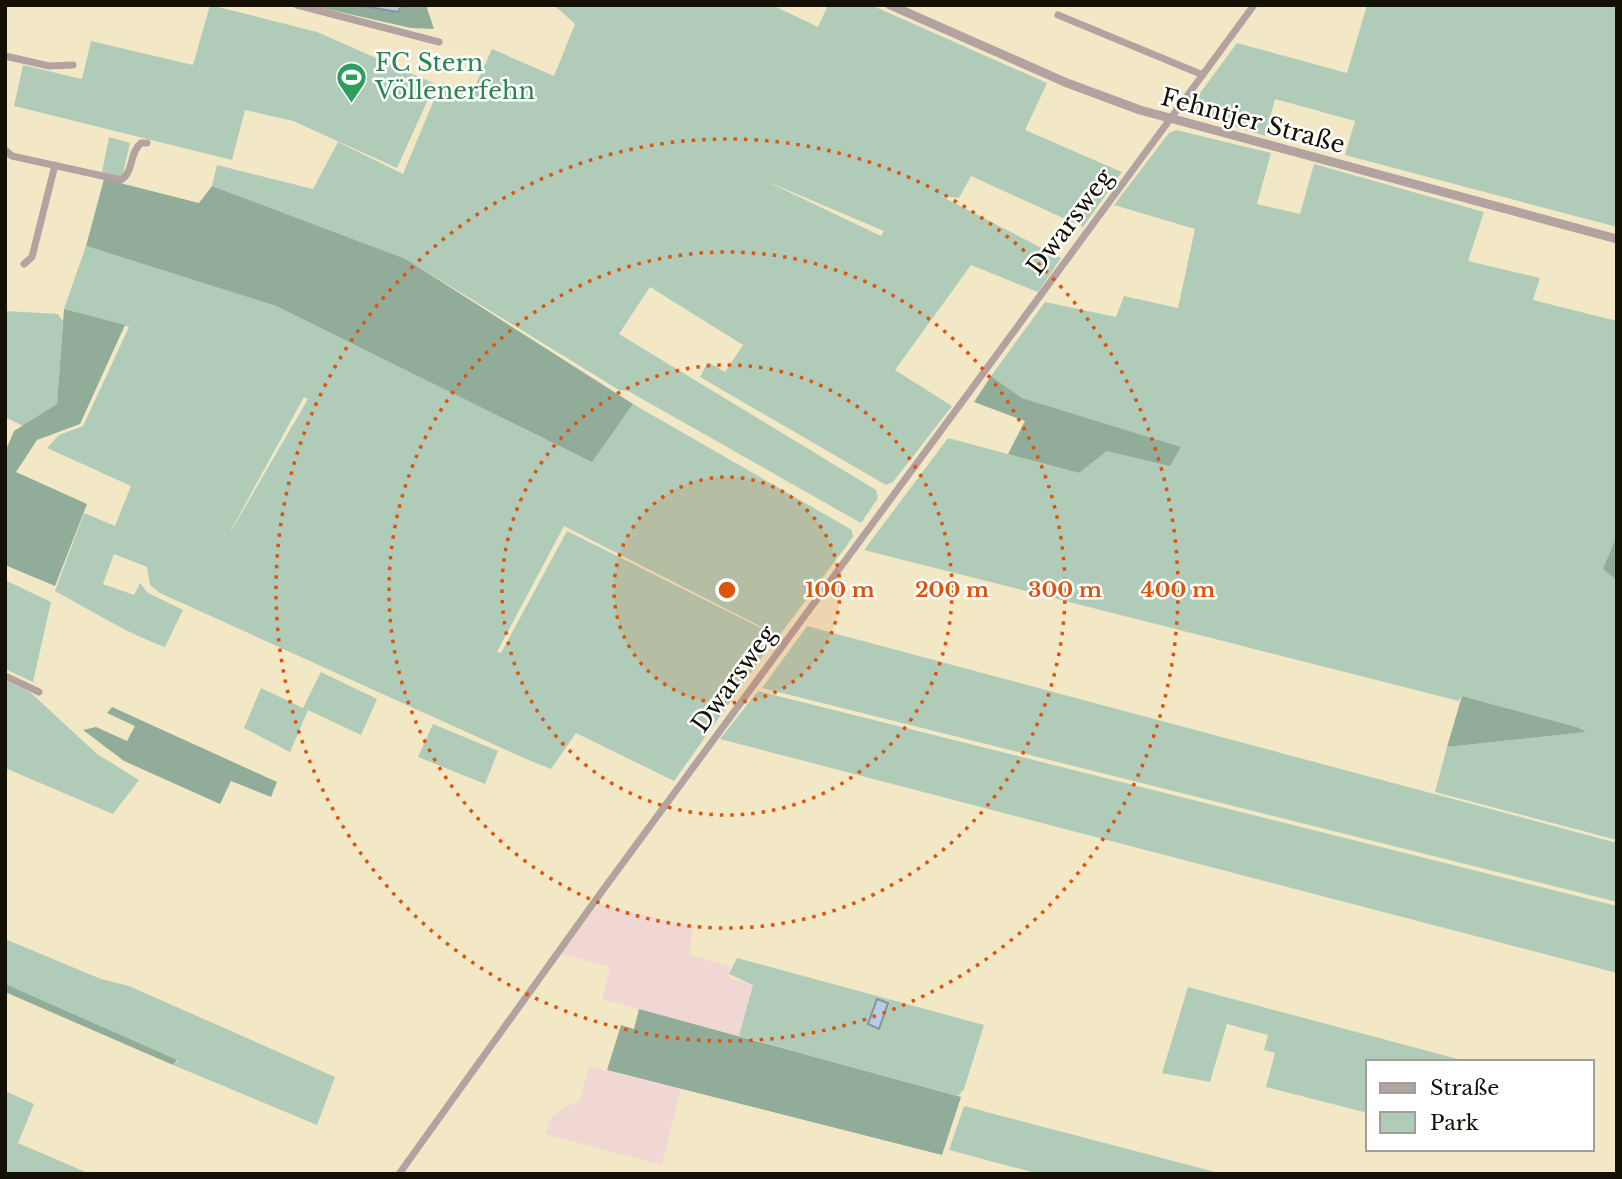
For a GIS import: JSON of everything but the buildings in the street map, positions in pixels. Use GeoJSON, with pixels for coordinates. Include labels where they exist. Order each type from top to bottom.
{"type":"FeatureCollection","features":[{"type":"Feature","properties":{"kind":"street"},"geometry":{"type":"LineString","coordinates":[[297,5],[439,41]]}},
{"type":"Feature","properties":{"kind":"street","name":"Fehntjer Straße"},"geometry":{"type":"LineString","coordinates":[[890,5],[1090,92],[1171,119],[1617,239]]}},
{"type":"Feature","properties":{"kind":"street","name":"Dwarsweg"},"geometry":{"type":"LineString","coordinates":[[399,1174],[600,894],[1254,5]]}},
{"type":"Feature","properties":{"kind":"street"},"geometry":{"type":"LineString","coordinates":[[1058,15],[1203,75]]}},
{"type":"Feature","properties":{"kind":"street"},"geometry":{"type":"LineString","coordinates":[[5,56],[49,66],[73,65]]}},
{"type":"Feature","properties":{"kind":"street"},"geometry":{"type":"LineString","coordinates":[[5,150],[12,156],[121,180],[128,174],[135,149],[141,143],[147,143]]}},
{"type":"Feature","properties":{"kind":"street"},"geometry":{"type":"LineString","coordinates":[[24,264],[32,257],[55,165]]}},
{"type":"Feature","properties":{"kind":"street"},"geometry":{"type":"LineString","coordinates":[[5,676],[39,692]]}},
{"type":"Feature","properties":{"kind":"shaded area"},"geometry":{"type":"Polygon","coordinates":[[[599,904],[693,927],[689,954],[730,966],[729,978],[753,985],[739,1036],[602,999],[610,967],[561,954],[599,904]]]}},
{"type":"Feature","properties":{"kind":"shaded area"},"geometry":{"type":"Polygon","coordinates":[[[589,1066],[681,1089],[662,1165],[545,1134],[550,1119],[567,1105],[580,1101],[589,1066]]]}},
{"type":"Feature","properties":{"kind":"green space"},"geometry":{"type":"Polygon","coordinates":[[[210,5],[317,32],[435,84],[397,168],[293,121],[245,110],[232,160],[14,106],[23,65],[82,79],[91,41],[193,65],[210,5]]]}},
{"type":"Feature","properties":{"kind":"green space"},"geometry":{"type":"Polygon","coordinates":[[[309,5],[357,5],[398,12],[402,5],[426,5],[434,29],[411,28],[309,5]]]}},
{"type":"Feature","properties":{"kind":"green space"},"geometry":{"type":"Polygon","coordinates":[[[554,5],[772,5],[818,27],[828,5],[871,5],[1047,83],[1025,130],[1122,172],[1083,227],[971,176],[959,198],[941,196],[1061,258],[1038,292],[971,265],[895,370],[952,406],[893,482],[886,485],[700,377],[708,362],[725,372],[743,345],[650,287],[619,334],[876,490],[878,498],[861,523],[628,391],[619,390],[406,259],[212,186],[217,165],[313,189],[338,142],[403,174],[441,83],[472,93],[492,49],[554,76],[575,24],[554,5]],[[772,184],[881,236],[884,231],[772,184]]]}},
{"type":"Feature","properties":{"kind":"green space"},"geometry":{"type":"Polygon","coordinates":[[[1367,5],[1617,5],[1617,227],[1345,155],[1355,121],[1275,99],[1265,136],[1191,113],[1189,108],[1237,43],[1347,73],[1367,5]]]}},
{"type":"Feature","properties":{"kind":"green space"},"geometry":{"type":"Polygon","coordinates":[[[1176,130],[1271,153],[1257,204],[1300,214],[1314,164],[1484,212],[1468,261],[1540,278],[1533,300],[1617,321],[1617,535],[1604,569],[1617,581],[1617,840],[1435,792],[1447,747],[1585,732],[1577,727],[1462,696],[1459,701],[864,550],[948,438],[1079,473],[1107,451],[1180,447],[1022,398],[991,376],[1045,302],[1116,317],[1124,296],[1178,308],[1195,229],[1114,205],[1169,133],[1176,130]]]}},
{"type":"Feature","properties":{"kind":"green space"},"geometry":{"type":"Polygon","coordinates":[[[109,137],[130,143],[122,178],[102,172],[109,137]]]}},
{"type":"Feature","properties":{"kind":"green space"},"geometry":{"type":"Polygon","coordinates":[[[104,179],[199,203],[212,186],[406,259],[633,404],[592,462],[276,306],[86,246],[104,179]]]}},
{"type":"Feature","properties":{"kind":"green space"},"geometry":{"type":"Polygon","coordinates":[[[86,246],[276,306],[592,461],[633,404],[852,530],[853,537],[779,636],[564,526],[497,652],[501,653],[567,531],[777,636],[674,781],[576,733],[551,769],[160,593],[150,585],[147,567],[114,554],[103,584],[134,595],[140,583],[148,593],[183,610],[165,647],[123,628],[55,591],[84,513],[115,526],[131,486],[47,448],[59,435],[83,426],[129,327],[64,309],[86,246]],[[304,397],[231,531],[308,399],[304,397]]]}},
{"type":"Feature","properties":{"kind":"green space"},"geometry":{"type":"Polygon","coordinates":[[[64,309],[125,325],[80,424],[37,440],[16,472],[87,504],[55,586],[5,565],[5,452],[14,431],[57,404],[64,309]]]}},
{"type":"Feature","properties":{"kind":"green space"},"geometry":{"type":"Polygon","coordinates":[[[5,311],[58,314],[63,321],[57,404],[23,426],[5,417],[5,311]]]}},
{"type":"Feature","properties":{"kind":"green space"},"geometry":{"type":"Polygon","coordinates":[[[991,376],[1022,398],[1181,447],[1170,466],[1107,451],[1079,473],[1008,454],[1025,421],[974,402],[991,376]]]}},
{"type":"Feature","properties":{"kind":"green space"},"geometry":{"type":"Polygon","coordinates":[[[1617,535],[1617,581],[1603,569],[1617,535]]]}},
{"type":"Feature","properties":{"kind":"green space"},"geometry":{"type":"Polygon","coordinates":[[[5,580],[51,602],[33,682],[5,669],[5,580]]]}},
{"type":"Feature","properties":{"kind":"green space"},"geometry":{"type":"Polygon","coordinates":[[[807,626],[1617,843],[1617,902],[762,688],[807,626]]]}},
{"type":"Feature","properties":{"kind":"green space"},"geometry":{"type":"Polygon","coordinates":[[[321,672],[377,699],[361,735],[308,710],[290,752],[244,728],[261,688],[303,708],[321,672]]]}},
{"type":"Feature","properties":{"kind":"green space"},"geometry":{"type":"Polygon","coordinates":[[[5,680],[31,693],[97,754],[139,780],[113,814],[5,768],[5,680]]]}},
{"type":"Feature","properties":{"kind":"green space"},"geometry":{"type":"Polygon","coordinates":[[[758,691],[1617,906],[1617,973],[720,739],[758,691]]]}},
{"type":"Feature","properties":{"kind":"green space"},"geometry":{"type":"Polygon","coordinates":[[[1462,696],[1577,727],[1586,732],[1447,747],[1462,696]]]}},
{"type":"Feature","properties":{"kind":"green space"},"geometry":{"type":"Polygon","coordinates":[[[112,707],[277,782],[271,797],[231,781],[220,804],[124,761],[83,730],[96,727],[127,741],[135,726],[107,713],[112,707]]]}},
{"type":"Feature","properties":{"kind":"green space"},"geometry":{"type":"Polygon","coordinates":[[[433,724],[498,751],[485,784],[418,757],[433,724]]]}},
{"type":"Feature","properties":{"kind":"green space"},"geometry":{"type":"Polygon","coordinates":[[[5,939],[101,979],[129,986],[335,1077],[317,1125],[173,1065],[178,1061],[5,986],[5,939]]]}},
{"type":"Feature","properties":{"kind":"green space"},"geometry":{"type":"Polygon","coordinates":[[[737,958],[984,1025],[964,1089],[958,1096],[739,1036],[753,985],[729,974],[737,958]]]}},
{"type":"Feature","properties":{"kind":"green space"},"geometry":{"type":"Polygon","coordinates":[[[5,984],[177,1060],[173,1065],[5,992],[5,984]]]}},
{"type":"Feature","properties":{"kind":"green space"},"geometry":{"type":"Polygon","coordinates":[[[1188,987],[1462,1060],[1366,1060],[1366,1112],[1266,1087],[1275,1053],[1264,1050],[1268,1035],[1227,1024],[1210,1082],[1162,1073],[1188,987]]]}},
{"type":"Feature","properties":{"kind":"green space"},"geometry":{"type":"Polygon","coordinates":[[[639,1009],[961,1097],[942,1155],[607,1070],[621,1025],[634,1029],[639,1009]]]}},
{"type":"Feature","properties":{"kind":"green space"},"geometry":{"type":"Polygon","coordinates":[[[5,1091],[34,1104],[18,1143],[90,1174],[5,1174],[5,1091]]]}},
{"type":"Feature","properties":{"kind":"green space"},"geometry":{"type":"Polygon","coordinates":[[[964,1106],[1223,1174],[1039,1174],[949,1150],[964,1106]]]}},
{"type":"Feature","properties":{"kind":"water"},"geometry":{"type":"Polygon","coordinates":[[[357,5],[402,5],[398,12],[357,5]]]}},
{"type":"Feature","properties":{"kind":"water"},"geometry":{"type":"Polygon","coordinates":[[[877,999],[888,1003],[879,1029],[868,1024],[877,999]]]}},
{"type":"Feature","properties":{"kind":"place","name":"FC Stern Völlenerfehn"},"geometry":{"type":"Point","coordinates":[352,104]}}]}
